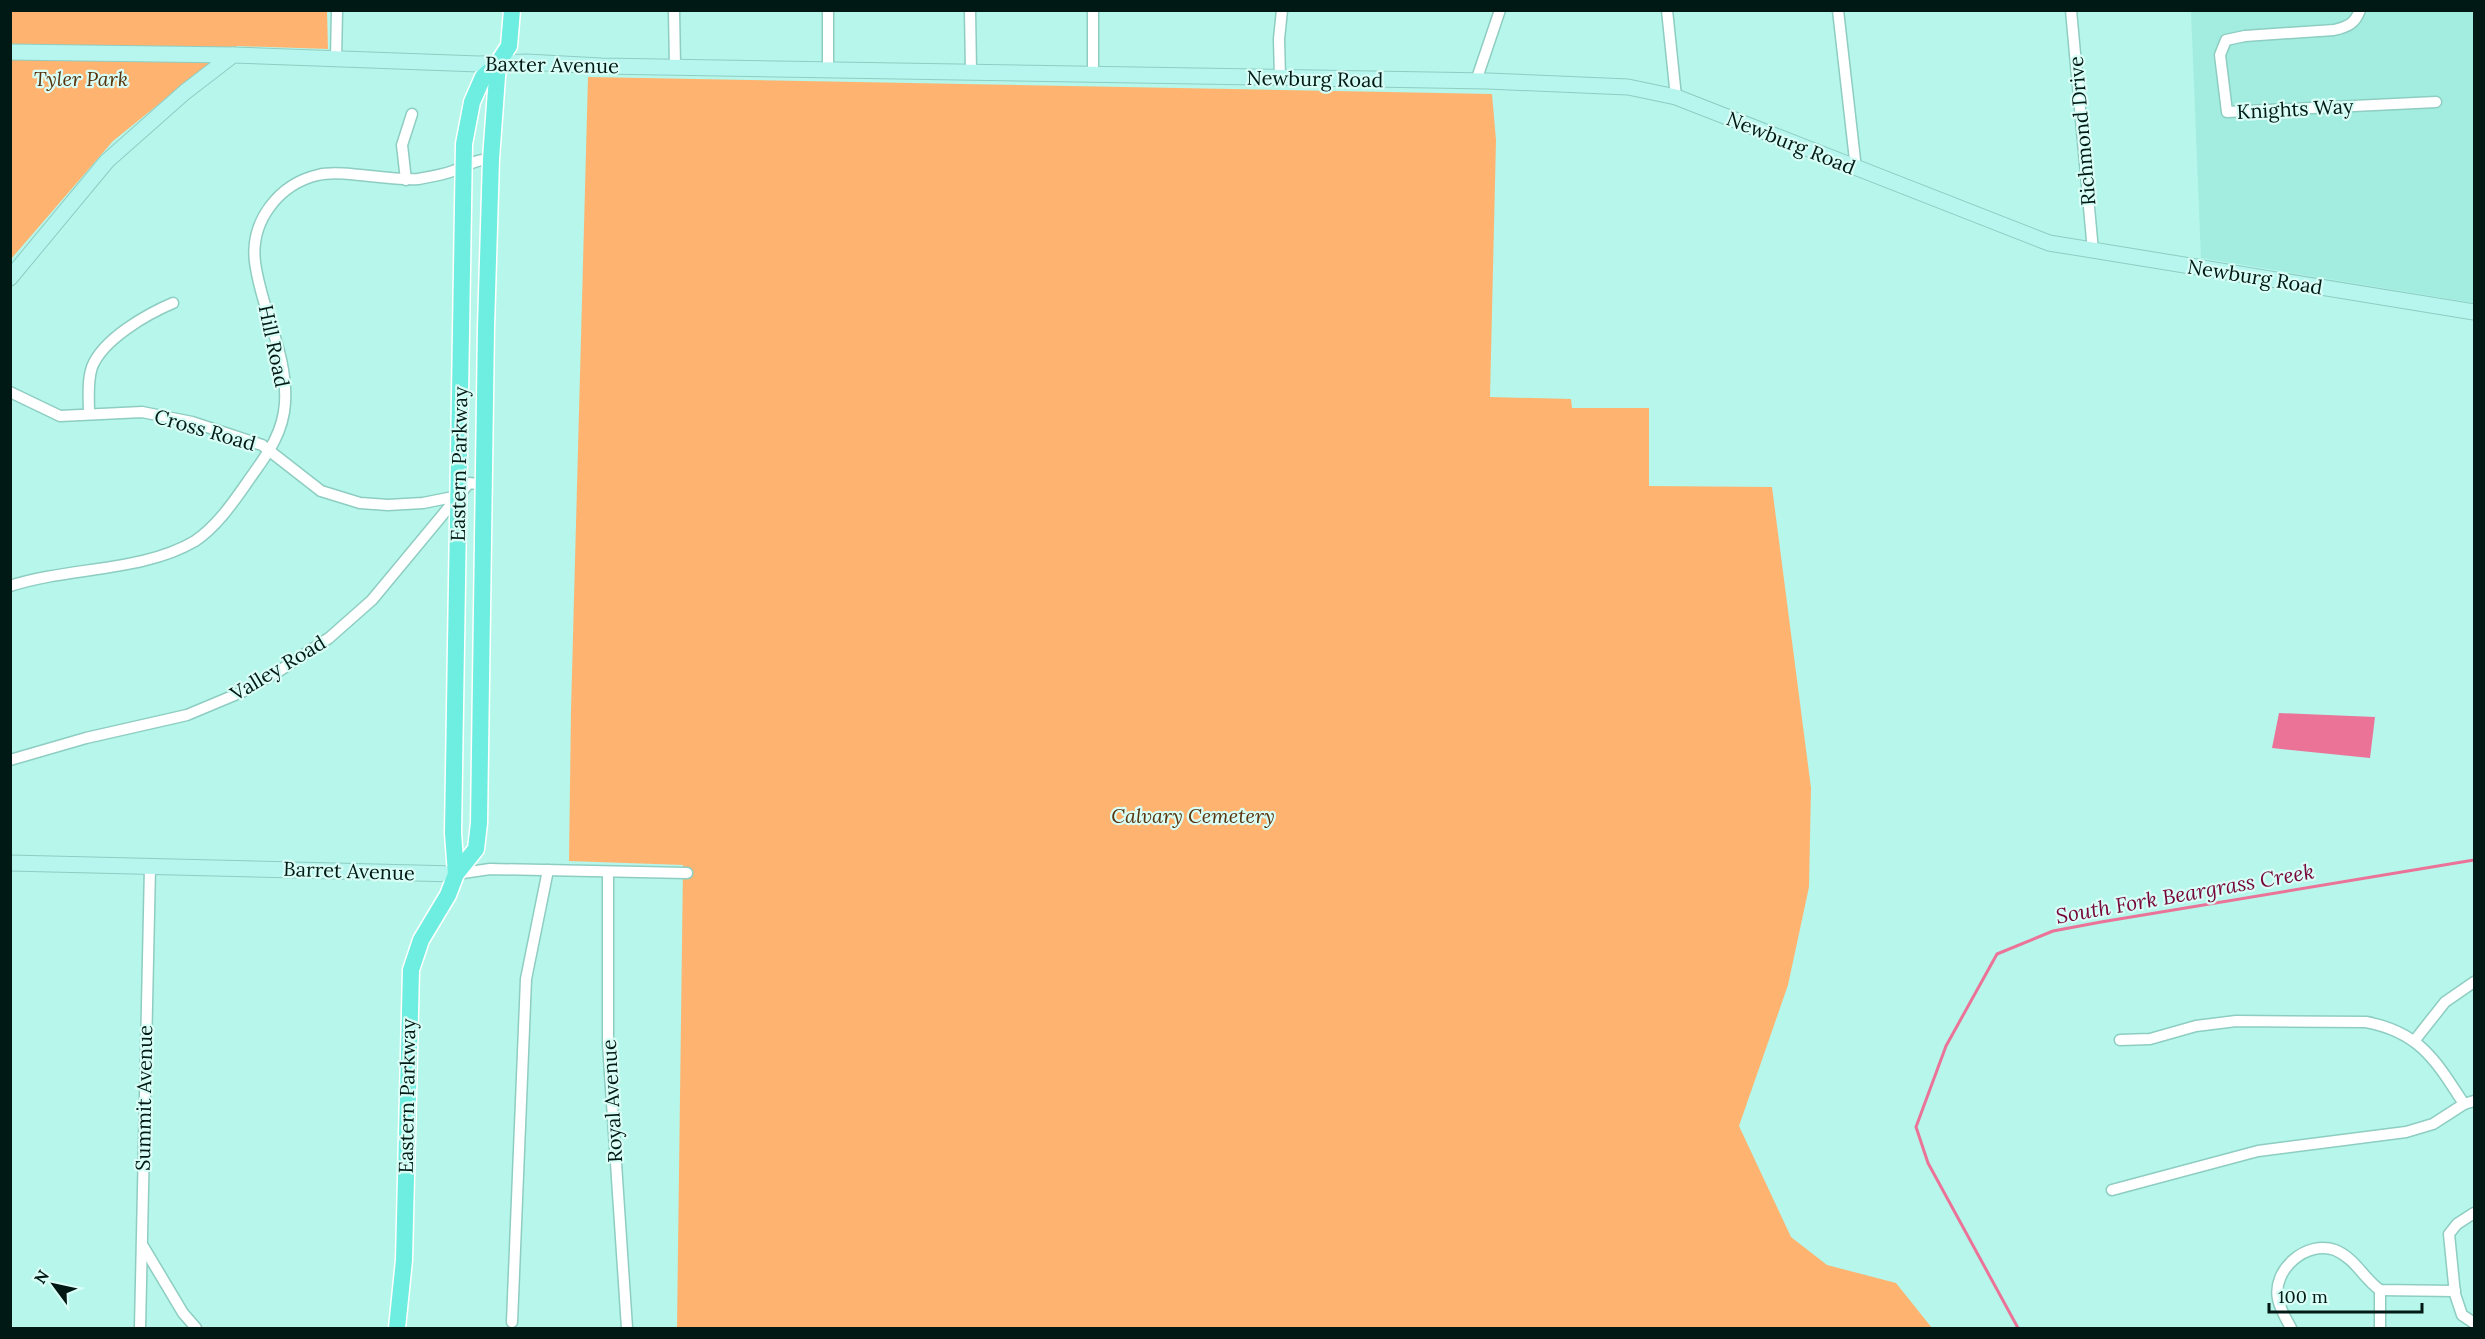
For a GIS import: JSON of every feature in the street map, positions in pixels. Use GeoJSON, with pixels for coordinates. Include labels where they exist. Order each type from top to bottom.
{"type":"FeatureCollection","features":[{"type":"Feature","properties":{"kind":"main road","name":"Eastern Parkway"},"geometry":{"type":"LineString","coordinates":[[456,874],[453,833],[465,144],[472,102],[483,77],[498,63],[509,46],[512,10]]}},
{"type":"Feature","properties":{"kind":"main road","name":"Baxter Avenue"},"geometry":{"type":"LineString","coordinates":[[10,52],[1093,75]]}},
{"type":"Feature","properties":{"kind":"main road"},"geometry":{"type":"LineString","coordinates":[[10,278],[106,161],[185,92],[233,55]]}},
{"type":"Feature","properties":{"kind":"main road","name":"Eastern Parkway"},"geometry":{"type":"LineString","coordinates":[[397,1329],[404,1260],[411,970],[421,940],[448,895],[456,874],[476,849],[479,823],[491,159],[498,63]]}},
{"type":"Feature","properties":{"kind":"main road","name":"Newburg Road"},"geometry":{"type":"LineString","coordinates":[[1093,75],[1476,81],[1628,87],[1676,98],[2027,236],[2093,251],[2475,312]]}},
{"type":"Feature","properties":{"kind":"main road","name":"Barret Avenue"},"geometry":{"type":"LineString","coordinates":[[10,863],[456,874]]}},
{"type":"Feature","properties":{"kind":"street"},"geometry":{"type":"LineString","coordinates":[[336,59],[337,10]]}},
{"type":"Feature","properties":{"kind":"street"},"geometry":{"type":"LineString","coordinates":[[674,10],[675,67]]}},
{"type":"Feature","properties":{"kind":"street"},"geometry":{"type":"LineString","coordinates":[[828,10],[828,69]]}},
{"type":"Feature","properties":{"kind":"street"},"geometry":{"type":"LineString","coordinates":[[970,10],[970,72]]}},
{"type":"Feature","properties":{"kind":"street"},"geometry":{"type":"LineString","coordinates":[[1093,10],[1093,75]]}},
{"type":"Feature","properties":{"kind":"street"},"geometry":{"type":"LineString","coordinates":[[1280,78],[1279,39],[1282,10]]}},
{"type":"Feature","properties":{"kind":"street"},"geometry":{"type":"LineString","coordinates":[[1476,81],[1500,10]]}},
{"type":"Feature","properties":{"kind":"street"},"geometry":{"type":"LineString","coordinates":[[1666,10],[1676,98]]}},
{"type":"Feature","properties":{"kind":"street"},"geometry":{"type":"LineString","coordinates":[[1838,10],[1856,169]]}},
{"type":"Feature","properties":{"kind":"street","name":"Richmond Drive"},"geometry":{"type":"LineString","coordinates":[[2072,10],[2093,251]]}},
{"type":"Feature","properties":{"kind":"street","name":"Knights Way"},"geometry":{"type":"LineString","coordinates":[[2360,10],[2355,20],[2346,27],[2334,30],[2244,36],[2226,40],[2220,55],[2227,112],[2436,102]]}},
{"type":"Feature","properties":{"kind":"street"},"geometry":{"type":"LineString","coordinates":[[406,180],[402,145],[412,114]]}},
{"type":"Feature","properties":{"kind":"street","name":"Hill Road"},"geometry":{"type":"LineString","coordinates":[[10,586],[55,574],[156,556],[188,544],[208,530],[230,506],[270,450],[282,425],[285,375],[255,260],[256,235],[263,217],[281,194],[302,180],[319,174],[406,180],[426,178],[479,159],[491,159]]}},
{"type":"Feature","properties":{"kind":"street"},"geometry":{"type":"LineString","coordinates":[[89,414],[89,379],[97,357],[136,322],[173,303]]}},
{"type":"Feature","properties":{"kind":"street","name":"Cross Road"},"geometry":{"type":"LineString","coordinates":[[10,392],[60,416],[159,414],[192,422],[270,450],[303,478],[335,497],[388,505],[458,496]]}},
{"type":"Feature","properties":{"kind":"street","name":"Valley Road"},"geometry":{"type":"LineString","coordinates":[[10,760],[86,738],[187,715],[242,692],[279,671],[329,638],[372,600],[470,483],[485,485]]}},
{"type":"Feature","properties":{"kind":"street","name":"Summit Avenue"},"geometry":{"type":"LineString","coordinates":[[140,1329],[150,867]]}},
{"type":"Feature","properties":{"kind":"street","name":"Barret Avenue"},"geometry":{"type":"LineString","coordinates":[[456,874],[490,869],[608,872],[634,870],[687,873]]}},
{"type":"Feature","properties":{"kind":"street"},"geometry":{"type":"LineString","coordinates":[[512,1322],[526,979],[548,870]]}},
{"type":"Feature","properties":{"kind":"street","name":"Royal Avenue"},"geometry":{"type":"LineString","coordinates":[[608,872],[608,1043],[627,1329]]}},
{"type":"Feature","properties":{"kind":"street"},"geometry":{"type":"LineString","coordinates":[[2415,1040],[2445,1002],[2475,982]]}},
{"type":"Feature","properties":{"kind":"street"},"geometry":{"type":"LineString","coordinates":[[2112,1190],[2258,1151],[2406,1132],[2433,1124],[2469,1102],[2415,1040],[2391,1028],[2366,1022],[2264,1020],[2212,1023],[2150,1039],[2120,1040]]}},
{"type":"Feature","properties":{"kind":"street"},"geometry":{"type":"LineString","coordinates":[[2475,1213],[2457,1224],[2449,1234],[2455,1291],[2462,1315],[2475,1323]]}},
{"type":"Feature","properties":{"kind":"street"},"geometry":{"type":"LineString","coordinates":[[143,1246],[183,1313],[196,1329]]}},
{"type":"Feature","properties":{"kind":"street"},"geometry":{"type":"LineString","coordinates":[[2291,1329],[2277,1298],[2277,1287],[2289,1264],[2307,1250],[2335,1250],[2355,1264],[2380,1290],[2380,1329]]}},
{"type":"Feature","properties":{"kind":"street"},"geometry":{"type":"LineString","coordinates":[[2380,1290],[2455,1291]]}},
{"type":"Feature","properties":{"kind":"shaded area"},"geometry":{"type":"Polygon","coordinates":[[[2191,11],[2474,11],[2474,303],[2201,258],[2191,11]]]}},
{"type":"Feature","properties":{"kind":"shaded area"},"geometry":{"type":"Polygon","coordinates":[[[2279,713],[2375,717],[2370,758],[2272,748],[2279,713]]]}},
{"type":"Feature","properties":{"kind":"green space","name":"Tyler Park"},"geometry":{"type":"Polygon","coordinates":[[[11,11],[327,11],[328,49],[237,46],[201,70],[113,141],[11,259],[11,11]]]}},
{"type":"Feature","properties":{"kind":"green space","name":"Calvary Cemetery"},"geometry":{"type":"Polygon","coordinates":[[[588,77],[1492,94],[1496,140],[1490,397],[1571,399],[1572,408],[1649,408],[1649,486],[1772,487],[1811,788],[1809,887],[1788,985],[1739,1126],[1791,1237],[1827,1265],[1896,1283],[1932,1328],[677,1328],[683,865],[569,861],[588,77]]]}},
{"type":"Feature","properties":{"kind":"waterway","name":"South Fork Beargrass Creek"},"geometry":{"type":"LineString","coordinates":[[2018,1328],[1928,1163],[1916,1127],[1946,1046],[1997,954],[2053,931],[2474,860]]}}]}
